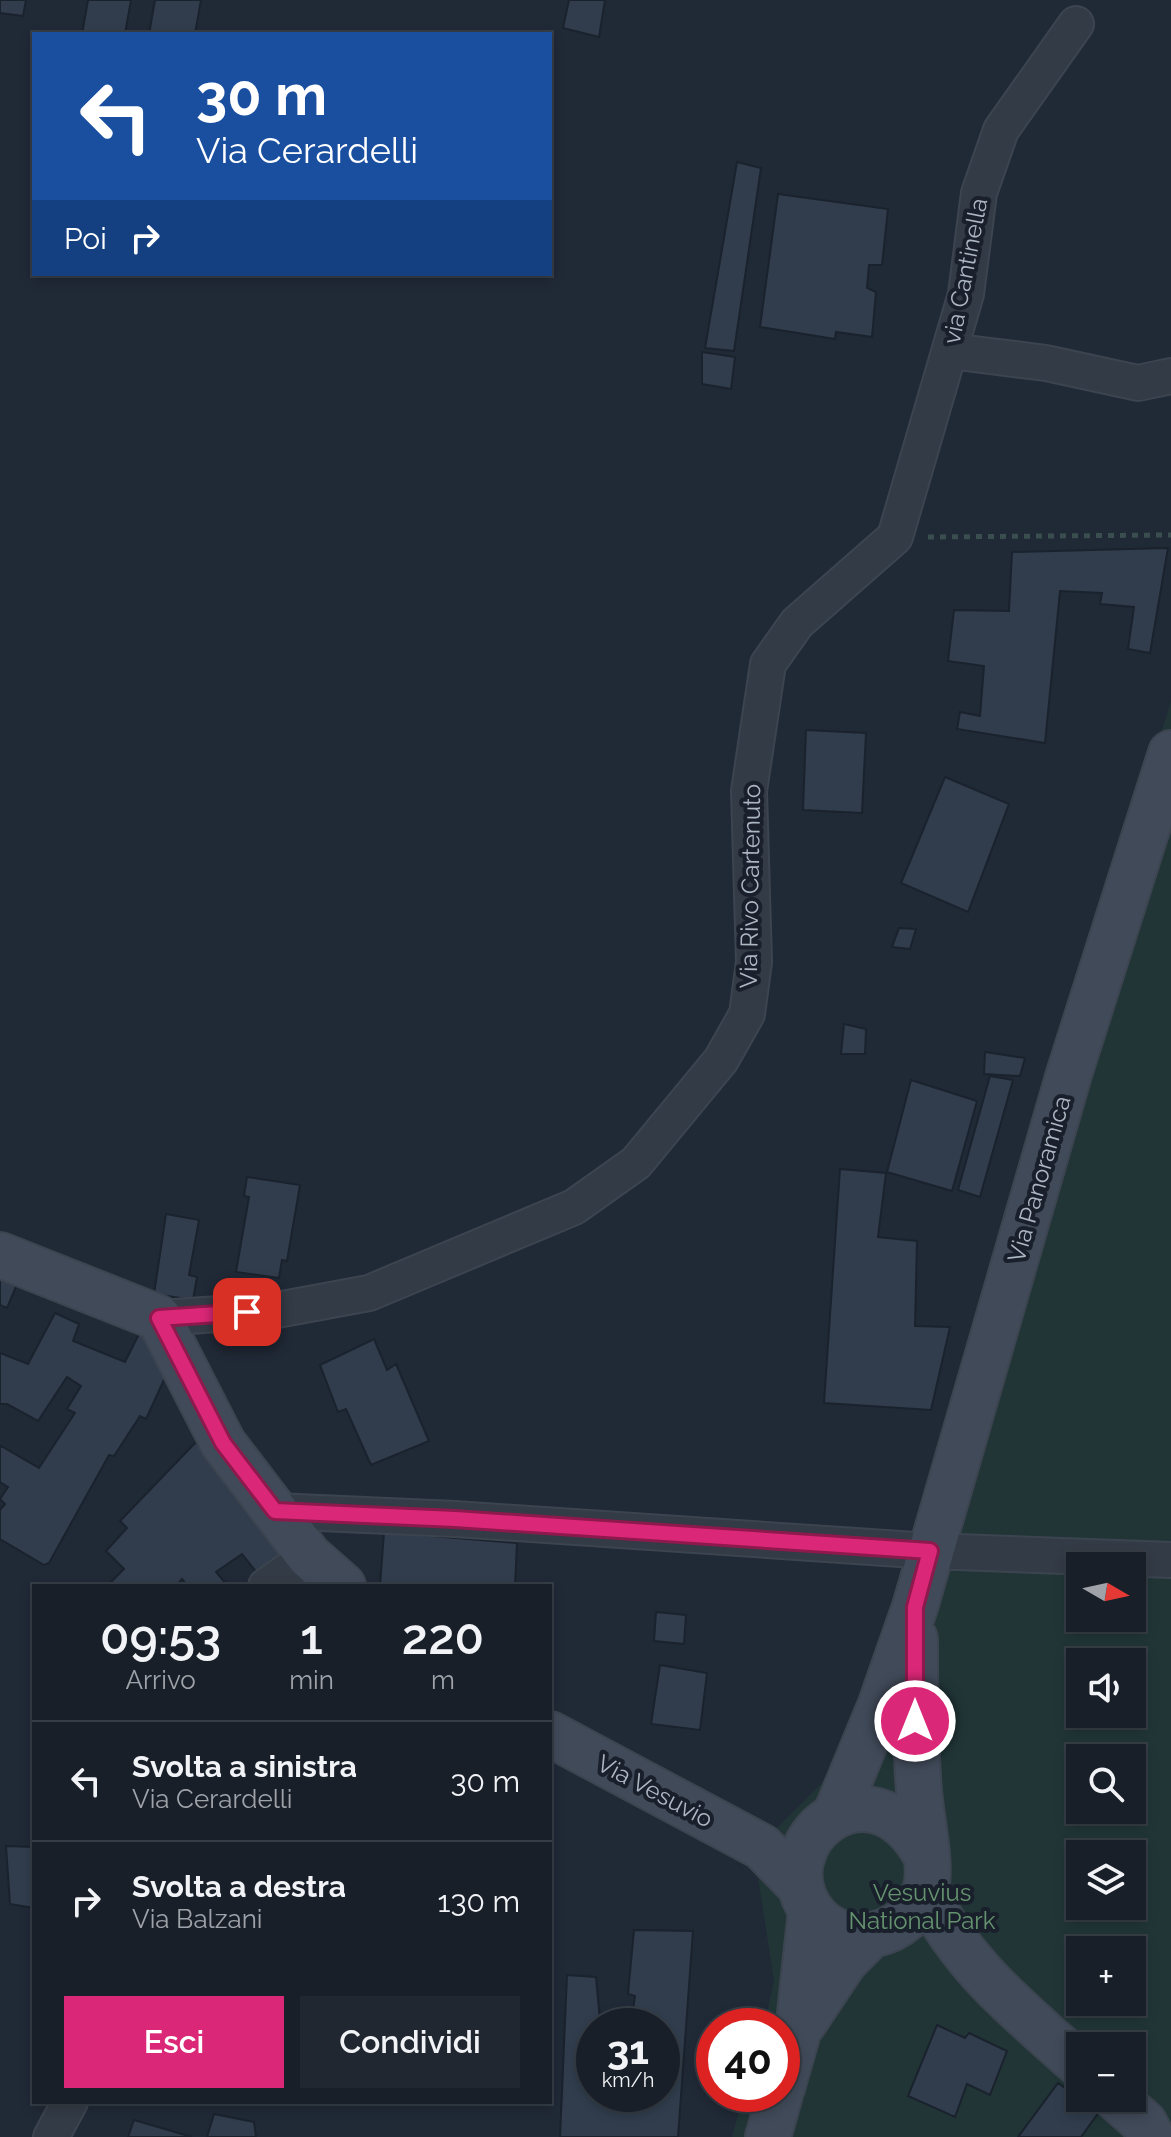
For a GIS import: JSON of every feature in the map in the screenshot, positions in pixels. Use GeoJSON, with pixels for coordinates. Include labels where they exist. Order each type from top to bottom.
{"type":"FeatureCollection","features":[{"type":"Feature","properties":{"kind":"street","name":"via Cantinella"},"geometry":{"type":"LineString","coordinates":[[895,537],[966,294],[979,193],[1001,130],[1076,24]]}},
{"type":"Feature","properties":{"kind":"street"},"geometry":{"type":"LineString","coordinates":[[950,351],[1046,363],[1138,383],[1171,376]]}},
{"type":"Feature","properties":{"kind":"street","name":"Via Rivo Cartenuto"},"geometry":{"type":"LineString","coordinates":[[159,1318],[277,1310],[369,1293],[574,1207],[636,1163],[721,1060],[747,1014],[754,962],[749,791],[768,664],[797,623],[895,537]]}},
{"type":"Feature","properties":{"kind":"street","name":"Via Panoramica"},"geometry":{"type":"LineString","coordinates":[[799,2008],[806,1898],[801,1864],[881,1704],[915,1607],[1069,1074],[1171,753]]}},
{"type":"Feature","properties":{"kind":"street"},"geometry":{"type":"LineString","coordinates":[[0,1255],[159,1318],[223,1443],[309,1556],[341,1584]]}},
{"type":"Feature","properties":{"kind":"street"},"geometry":{"type":"LineString","coordinates":[[275,1511],[455,1519],[930,1551],[1171,1560]]}},
{"type":"Feature","properties":{"kind":"street"},"geometry":{"type":"LineString","coordinates":[[269,1584],[309,1556]]}},
{"type":"Feature","properties":{"kind":"street","name":"Via Panoramica"},"geometry":{"type":"LineString","coordinates":[[800,2029],[845,1961],[879,1934],[905,1922],[917,1908],[924,1871],[915,1721],[915,1607]]}},
{"type":"Feature","properties":{"kind":"street","name":"Via Vesuvio"},"geometry":{"type":"LineString","coordinates":[[552,1735],[762,1847],[806,1898]]}},
{"type":"Feature","properties":{"kind":"street"},"geometry":{"type":"LineString","coordinates":[[762,1847],[821,1829],[869,1809],[893,1815],[912,1830],[942,1924],[980,1975]]}},
{"type":"Feature","properties":{"kind":"street"},"geometry":{"type":"LineString","coordinates":[[806,1898],[827,1926],[847,1935],[879,1934],[929,1944],[980,1975],[1066,2052]]}},
{"type":"Feature","properties":{"kind":"street"},"geometry":{"type":"LineString","coordinates":[[51,2137],[69,2104]]}},
{"type":"Feature","properties":{"kind":"street","name":"Via Panoramica"},"geometry":{"type":"LineString","coordinates":[[768,2137],[775,2112]]}},
{"type":"Feature","properties":{"kind":"street"},"geometry":{"type":"LineString","coordinates":[[1132,2112],[1144,2123],[1152,2137]]}},
{"type":"Feature","properties":{"kind":"path"},"geometry":{"type":"LineString","coordinates":[[895,537],[1171,535]]}},
{"type":"Feature","properties":{"kind":"green space","name":"Vesuvius National Park"},"geometry":{"type":"Polygon","coordinates":[[[1171,701],[1171,2137],[732,2137],[739,2112],[800,2112],[800,2008],[768,2008],[774,1981],[754,1851],[839,1766],[914,1535],[1171,701]]]}},
{"type":"Feature","properties":{"kind":"building"},"geometry":{"type":"Polygon","coordinates":[[[0,0],[26,0],[23,16],[0,13],[0,0]]]}},
{"type":"Feature","properties":{"kind":"building"},"geometry":{"type":"Polygon","coordinates":[[[88,0],[131,0],[125,32],[82,32],[88,0]]]}},
{"type":"Feature","properties":{"kind":"building"},"geometry":{"type":"Polygon","coordinates":[[[155,0],[201,0],[195,32],[149,32],[155,0]]]}},
{"type":"Feature","properties":{"kind":"building"},"geometry":{"type":"Polygon","coordinates":[[[569,0],[605,0],[599,37],[563,28],[569,0]]]}},
{"type":"Feature","properties":{"kind":"building"},"geometry":{"type":"Polygon","coordinates":[[[737,162],[761,168],[734,351],[705,348],[737,162]]]}},
{"type":"Feature","properties":{"kind":"building"},"geometry":{"type":"Polygon","coordinates":[[[778,194],[888,209],[882,265],[869,265],[867,288],[876,292],[872,337],[836,332],[835,339],[760,327],[778,194]]]}},
{"type":"Feature","properties":{"kind":"building"},"geometry":{"type":"Polygon","coordinates":[[[702,352],[735,357],[731,389],[702,384],[702,352]]]}},
{"type":"Feature","properties":{"kind":"building"},"geometry":{"type":"Polygon","coordinates":[[[1168,548],[1150,653],[1128,649],[1134,607],[1100,604],[1102,593],[1060,591],[1045,743],[957,729],[960,712],[980,716],[984,666],[948,661],[954,610],[1009,611],[1012,552],[1168,548]]]}},
{"type":"Feature","properties":{"kind":"building"},"geometry":{"type":"Polygon","coordinates":[[[806,730],[866,733],[862,813],[803,810],[806,730]]]}},
{"type":"Feature","properties":{"kind":"building"},"geometry":{"type":"Polygon","coordinates":[[[945,777],[1009,804],[968,912],[901,883],[945,777]]]}},
{"type":"Feature","properties":{"kind":"building"},"geometry":{"type":"Polygon","coordinates":[[[899,928],[916,929],[910,949],[892,947],[899,928]]]}},
{"type":"Feature","properties":{"kind":"building"},"geometry":{"type":"Polygon","coordinates":[[[844,1024],[866,1029],[865,1054],[841,1054],[844,1024]]]}},
{"type":"Feature","properties":{"kind":"building"},"geometry":{"type":"Polygon","coordinates":[[[985,1052],[1025,1058],[1020,1076],[984,1074],[985,1052]]]}},
{"type":"Feature","properties":{"kind":"building"},"geometry":{"type":"Polygon","coordinates":[[[990,1076],[1013,1080],[980,1197],[958,1190],[990,1076]]]}},
{"type":"Feature","properties":{"kind":"building"},"geometry":{"type":"Polygon","coordinates":[[[911,1080],[977,1101],[952,1191],[887,1172],[911,1080]]]}},
{"type":"Feature","properties":{"kind":"building"},"geometry":{"type":"Polygon","coordinates":[[[840,1169],[886,1173],[878,1237],[917,1241],[915,1326],[950,1327],[931,1410],[824,1403],[840,1169]]]}},
{"type":"Feature","properties":{"kind":"building"},"geometry":{"type":"Polygon","coordinates":[[[247,1177],[300,1185],[287,1261],[282,1260],[279,1278],[236,1272],[249,1197],[244,1196],[247,1177]]]}},
{"type":"Feature","properties":{"kind":"building"},"geometry":{"type":"Polygon","coordinates":[[[166,1214],[199,1220],[189,1275],[197,1277],[193,1300],[154,1294],[166,1214]]]}},
{"type":"Feature","properties":{"kind":"building"},"geometry":{"type":"Polygon","coordinates":[[[0,1275],[18,1282],[7,1308],[0,1305],[0,1275]]]}},
{"type":"Feature","properties":{"kind":"building"},"geometry":{"type":"Polygon","coordinates":[[[55,1313],[79,1324],[73,1341],[125,1362],[139,1334],[170,1348],[169,1369],[146,1419],[140,1416],[114,1456],[109,1455],[49,1563],[44,1565],[0,1539],[0,1510],[5,1504],[0,1499],[8,1487],[0,1482],[0,1448],[39,1468],[75,1413],[67,1409],[81,1386],[67,1377],[38,1421],[7,1404],[0,1404],[0,1353],[28,1364],[55,1313]]]}},
{"type":"Feature","properties":{"kind":"building"},"geometry":{"type":"Polygon","coordinates":[[[374,1339],[387,1370],[396,1364],[429,1441],[371,1465],[346,1409],[338,1412],[320,1365],[374,1339]]]}},
{"type":"Feature","properties":{"kind":"building"},"geometry":{"type":"Polygon","coordinates":[[[196,1442],[286,1553],[261,1578],[242,1554],[216,1572],[226,1584],[186,1584],[182,1579],[178,1584],[109,1584],[124,1569],[106,1551],[127,1528],[120,1521],[196,1442]]]}},
{"type":"Feature","properties":{"kind":"building"},"geometry":{"type":"Polygon","coordinates":[[[384,1532],[517,1543],[515,1584],[380,1584],[384,1532]]]}},
{"type":"Feature","properties":{"kind":"building"},"geometry":{"type":"Polygon","coordinates":[[[656,1612],[686,1615],[684,1644],[654,1641],[656,1612]]]}},
{"type":"Feature","properties":{"kind":"building"},"geometry":{"type":"Polygon","coordinates":[[[660,1665],[707,1673],[700,1730],[651,1724],[660,1665]]]}},
{"type":"Feature","properties":{"kind":"building"},"geometry":{"type":"Polygon","coordinates":[[[6,1846],[32,1847],[32,1908],[10,1904],[6,1846]]]}},
{"type":"Feature","properties":{"kind":"building"},"geometry":{"type":"Polygon","coordinates":[[[634,1930],[693,1931],[680,2110],[680,2008],[633,2008],[635,1996],[628,1994],[634,1930]]]}},
{"type":"Feature","properties":{"kind":"building"},"geometry":{"type":"Polygon","coordinates":[[[567,1975],[596,1977],[599,2008],[576,2008],[576,2112],[680,2112],[678,2137],[560,2137],[567,1975]]]}},
{"type":"Feature","properties":{"kind":"building"},"geometry":{"type":"Polygon","coordinates":[[[937,2025],[965,2038],[969,2033],[1007,2051],[990,2095],[967,2084],[955,2117],[908,2096],[937,2025]]]}},
{"type":"Feature","properties":{"kind":"building"},"geometry":{"type":"Polygon","coordinates":[[[1058,2083],[1066,2089],[1066,2112],[1099,2112],[1081,2137],[1018,2137],[1058,2083]]]}},
{"type":"Feature","properties":{"kind":"building"},"geometry":{"type":"Polygon","coordinates":[[[214,2114],[254,2122],[256,2137],[207,2137],[214,2114]]]}},
{"type":"Feature","properties":{"kind":"building"},"geometry":{"type":"Polygon","coordinates":[[[134,2120],[192,2137],[128,2137],[134,2120]]]}},
{"type":"Feature","properties":{"kind":"route"},"geometry":{"type":"LineString","coordinates":[[247,1312],[159,1318],[223,1443],[275,1511],[455,1519],[930,1551],[915,1607],[915,1721]]}}]}
